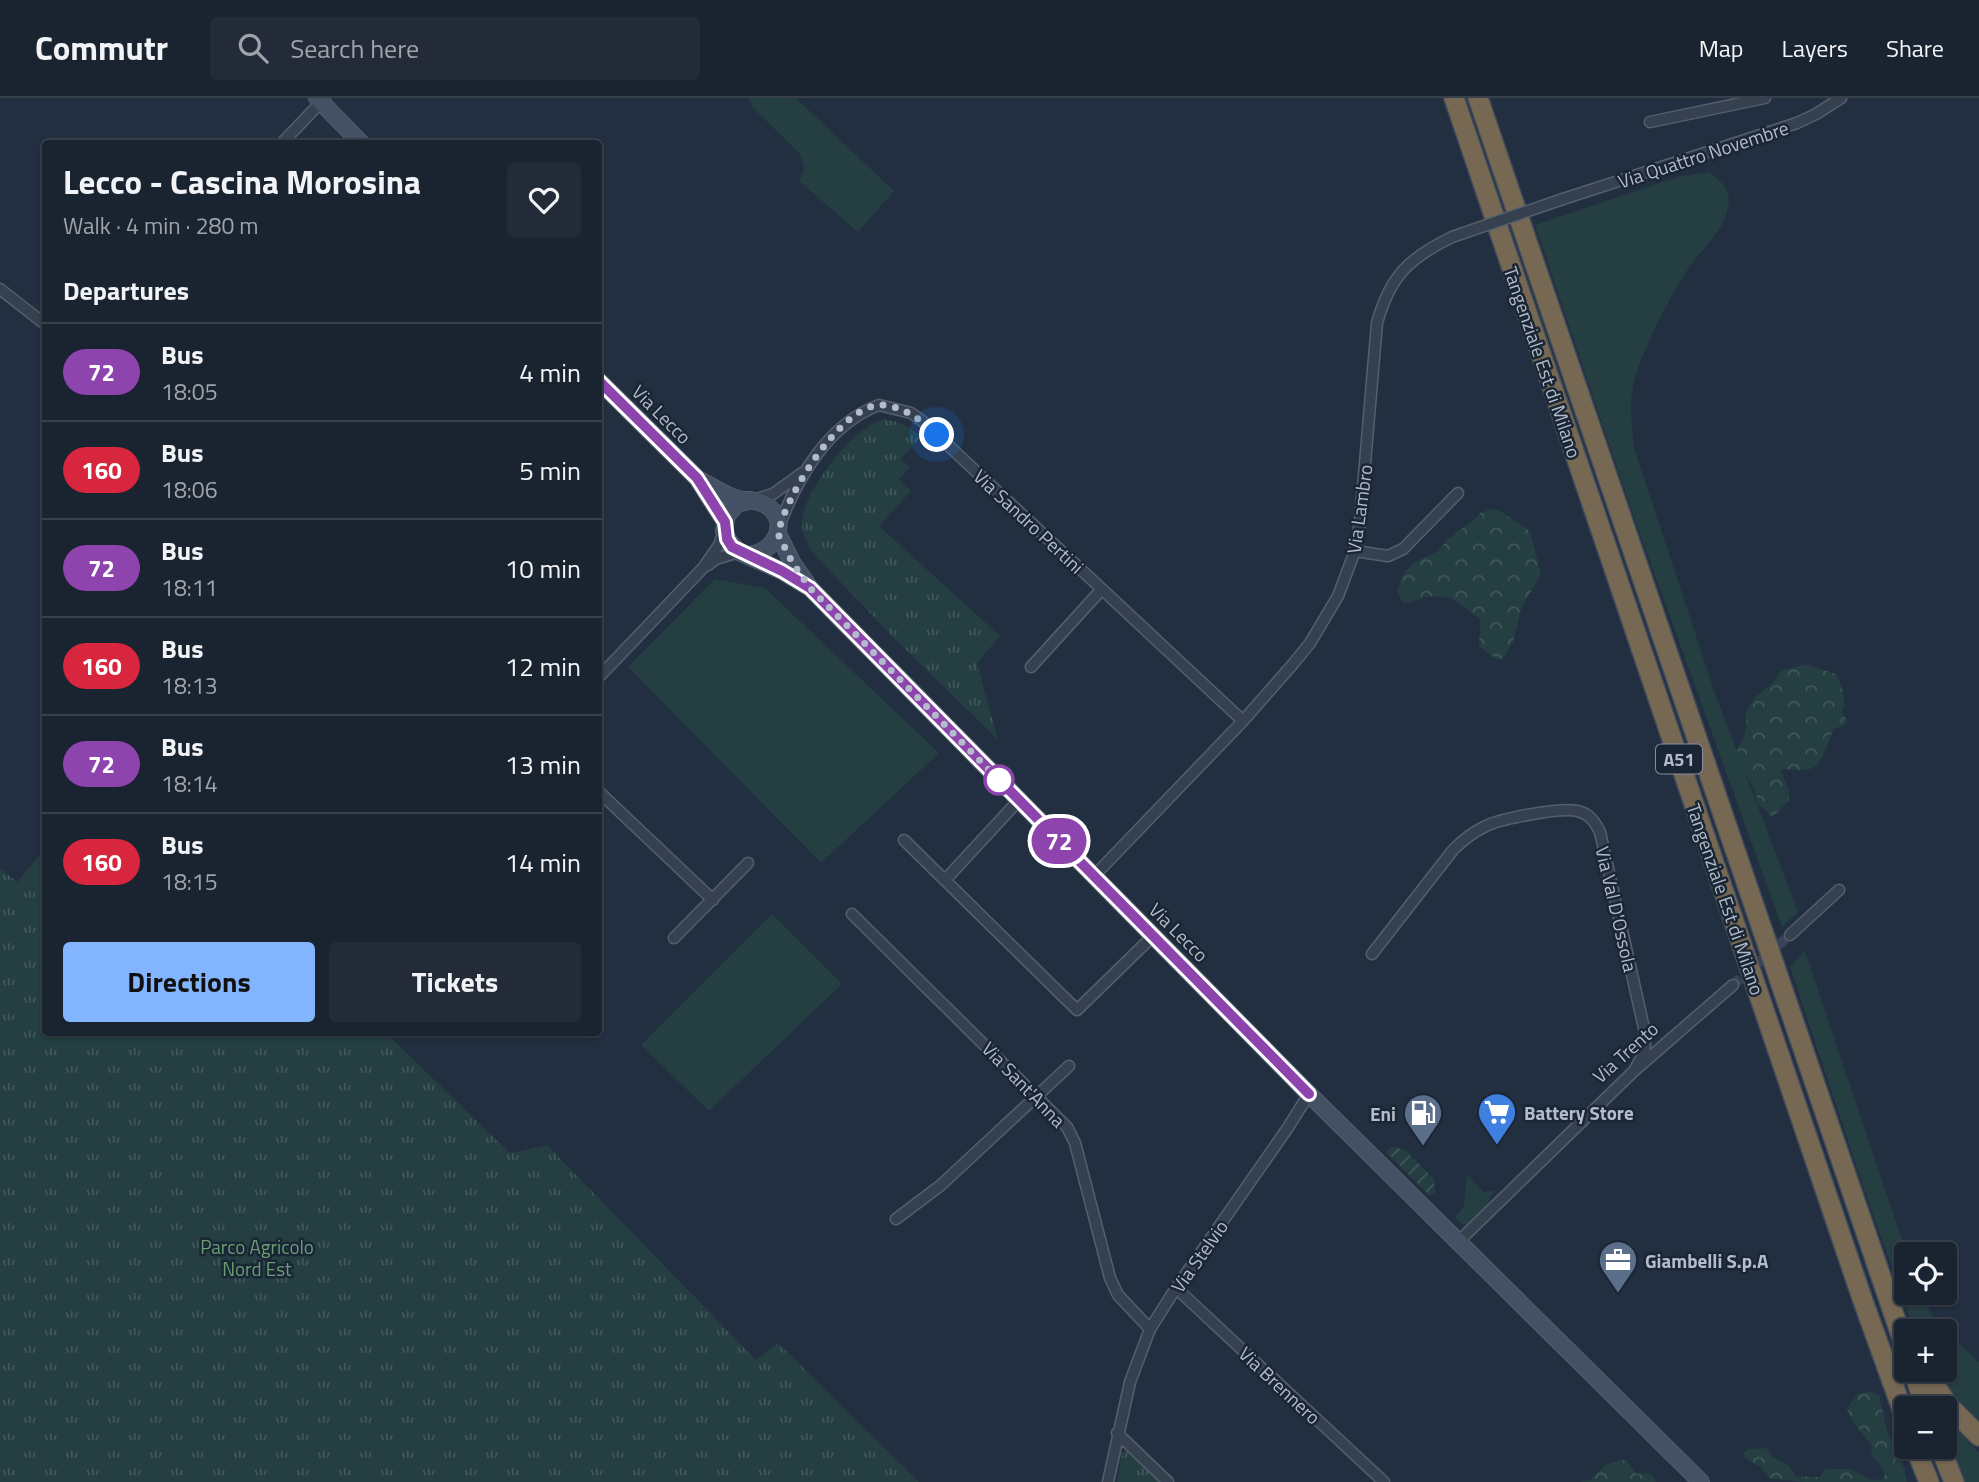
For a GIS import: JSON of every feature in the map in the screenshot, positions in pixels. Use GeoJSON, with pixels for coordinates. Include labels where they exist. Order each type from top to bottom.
{"type":"FeatureCollection","features":[{"type":"Feature","properties":{"kind":"highway","name":"Tangenziale Est di Milano"},"geometry":{"type":"LineString","coordinates":[[1454,98],[1897,1396]]}},
{"type":"Feature","properties":{"kind":"highway","name":"Tangenziale Est di Milano"},"geometry":{"type":"LineString","coordinates":[[1478,98],[1895,1319]]}},
{"type":"Feature","properties":{"kind":"highway"},"geometry":{"type":"LineString","coordinates":[[1860,1217],[1905,1319]]}},
{"type":"Feature","properties":{"kind":"highway"},"geometry":{"type":"LineString","coordinates":[[1933,1382],[1948,1405],[1979,1436]]}},
{"type":"Feature","properties":{"kind":"highway"},"geometry":{"type":"LineString","coordinates":[[1920,1459],[1929,1482]]}},
{"type":"Feature","properties":{"kind":"highway"},"geometry":{"type":"LineString","coordinates":[[1945,1459],[1954,1482]]}},
{"type":"Feature","properties":{"kind":"street"},"geometry":{"type":"LineString","coordinates":[[1650,122],[1765,98]]}},
{"type":"Feature","properties":{"kind":"street","name":"Via Quattro Novembre"},"geometry":{"type":"LineString","coordinates":[[1560,200],[1797,122],[1841,98]]}},
{"type":"Feature","properties":{"kind":"street"},"geometry":{"type":"LineString","coordinates":[[285,140],[321,99],[358,140]]}},
{"type":"Feature","properties":{"kind":"street","name":"Via Lambro"},"geometry":{"type":"LineString","coordinates":[[1094,876],[1243,721],[1310,643],[1338,596],[1355,551],[1360,523],[1377,323],[1382,304],[1399,273],[1425,250],[1452,237],[1560,200]]}},
{"type":"Feature","properties":{"kind":"street"},"geometry":{"type":"LineString","coordinates":[[0,289],[42,322]]}},
{"type":"Feature","properties":{"kind":"street","name":"Via Lecco"},"geometry":{"type":"LineString","coordinates":[[602,384],[697,478],[725,526],[727,539],[744,553],[810,588]]}},
{"type":"Feature","properties":{"kind":"street","name":"Via Sandro Pertini"},"geometry":{"type":"LineString","coordinates":[[807,469],[849,419],[879,405],[911,413],[1243,721]]}},
{"type":"Feature","properties":{"kind":"street"},"geometry":{"type":"LineString","coordinates":[[602,674],[703,568],[719,545],[727,515],[737,504],[773,494],[807,469]]}},
{"type":"Feature","properties":{"kind":"street"},"geometry":{"type":"LineString","coordinates":[[703,568],[716,559],[764,552],[775,541],[787,507],[807,469]]}},
{"type":"Feature","properties":{"kind":"street","name":"Via Lecco"},"geometry":{"type":"LineString","coordinates":[[697,478],[734,498],[768,506],[778,521],[778,532],[792,562],[810,588],[1309,1094]]}},
{"type":"Feature","properties":{"kind":"street"},"geometry":{"type":"LineString","coordinates":[[1355,551],[1388,556],[1403,549],[1458,493]]}},
{"type":"Feature","properties":{"kind":"street"},"geometry":{"type":"LineString","coordinates":[[1031,667],[1102,589]]}},
{"type":"Feature","properties":{"kind":"street"},"geometry":{"type":"LineString","coordinates":[[602,795],[713,900]]}},
{"type":"Feature","properties":{"kind":"street"},"geometry":{"type":"LineString","coordinates":[[946,879],[1019,800]]}},
{"type":"Feature","properties":{"kind":"street","name":"Via Val D'Ossola"},"geometry":{"type":"LineString","coordinates":[[1372,954],[1452,850],[1469,835],[1500,820],[1568,810],[1586,814],[1600,832],[1646,1037],[1644,1052],[1634,1071]]}},
{"type":"Feature","properties":{"kind":"street"},"geometry":{"type":"LineString","coordinates":[[904,840],[1077,1010],[1153,936]]}},
{"type":"Feature","properties":{"kind":"street"},"geometry":{"type":"LineString","coordinates":[[674,938],[748,863]]}},
{"type":"Feature","properties":{"kind":"street"},"geometry":{"type":"LineString","coordinates":[[1790,935],[1839,890]]}},
{"type":"Feature","properties":{"kind":"street","name":"Via Sant'Anna"},"geometry":{"type":"LineString","coordinates":[[852,914],[1067,1127],[1075,1143],[1110,1278],[1118,1295],[1150,1329]]}},
{"type":"Feature","properties":{"kind":"street","name":"Via Trento"},"geometry":{"type":"LineString","coordinates":[[1458,1242],[1634,1071],[1733,985]]}},
{"type":"Feature","properties":{"kind":"street"},"geometry":{"type":"LineString","coordinates":[[896,1219],[941,1185],[1069,1066]]}},
{"type":"Feature","properties":{"kind":"street"},"geometry":{"type":"LineString","coordinates":[[1309,1094],[1701,1482]]}},
{"type":"Feature","properties":{"kind":"street","name":"Via Stelvio"},"geometry":{"type":"LineString","coordinates":[[1108,1482],[1130,1382],[1150,1329],[1309,1094]]}},
{"type":"Feature","properties":{"kind":"street","name":"Via Brennero"},"geometry":{"type":"LineString","coordinates":[[1176,1288],[1384,1482]]}},
{"type":"Feature","properties":{"kind":"street"},"geometry":{"type":"LineString","coordinates":[[1117,1433],[1168,1482]]}},
{"type":"Feature","properties":{"kind":"green space"},"geometry":{"type":"Polygon","coordinates":[[[749,98],[796,98],[894,191],[858,232],[799,181],[804,168],[800,154],[752,107],[749,98]]]}},
{"type":"Feature","properties":{"kind":"green space"},"geometry":{"type":"Polygon","coordinates":[[[1709,172],[1722,183],[1729,196],[1726,216],[1684,276],[1649,342],[1633,387],[1632,427],[1635,451],[1716,696],[1798,912],[1782,927],[1631,509],[1535,225],[1681,176],[1709,172]]]}},
{"type":"Feature","properties":{"kind":"green space"},"geometry":{"type":"Polygon","coordinates":[[[882,420],[903,424],[921,437],[901,459],[910,467],[899,479],[911,491],[879,526],[1000,636],[977,663],[998,740],[891,635],[811,551],[804,536],[802,520],[805,507],[821,477],[857,435],[882,420]]]}},
{"type":"Feature","properties":{"kind":"green space"},"geometry":{"type":"Polygon","coordinates":[[[1492,509],[1500,511],[1530,531],[1541,574],[1522,607],[1513,642],[1503,658],[1497,660],[1479,646],[1480,619],[1451,598],[1429,596],[1406,604],[1402,602],[1397,590],[1403,574],[1412,564],[1438,551],[1448,539],[1480,513],[1492,509]]]}},
{"type":"Feature","properties":{"kind":"green space"},"geometry":{"type":"Polygon","coordinates":[[[715,579],[765,588],[939,753],[821,863],[628,667],[715,579]]]}},
{"type":"Feature","properties":{"kind":"green space"},"geometry":{"type":"Polygon","coordinates":[[[1805,664],[1836,674],[1844,698],[1842,712],[1847,720],[1846,724],[1834,729],[1821,760],[1811,769],[1781,770],[1789,791],[1789,800],[1771,816],[1758,804],[1755,790],[1739,763],[1737,750],[1743,740],[1746,711],[1755,697],[1771,685],[1781,671],[1805,664]]]}},
{"type":"Feature","properties":{"kind":"green space","name":"Parco Agricolo Nord Est"},"geometry":{"type":"Polygon","coordinates":[[[42,853],[42,1036],[389,1036],[510,1153],[547,1145],[756,1360],[778,1343],[919,1482],[0,1482],[0,868],[17,882],[42,853]]]}},
{"type":"Feature","properties":{"kind":"green space"},"geometry":{"type":"Polygon","coordinates":[[[772,914],[842,984],[709,1111],[641,1045],[772,914]]]}},
{"type":"Feature","properties":{"kind":"green space"},"geometry":{"type":"Polygon","coordinates":[[[1805,951],[1903,1242],[1894,1242],[1894,1273],[1865,1192],[1790,967],[1805,951]]]}},
{"type":"Feature","properties":{"kind":"green space"},"geometry":{"type":"Polygon","coordinates":[[[1392,1147],[1404,1149],[1434,1179],[1435,1194],[1429,1195],[1386,1152],[1392,1147]]]}},
{"type":"Feature","properties":{"kind":"green space"},"geometry":{"type":"Polygon","coordinates":[[[1467,1175],[1484,1192],[1494,1190],[1483,1213],[1466,1225],[1455,1217],[1464,1206],[1467,1175]]]}},
{"type":"Feature","properties":{"kind":"green space"},"geometry":{"type":"Polygon","coordinates":[[[1905,1305],[1926,1305],[1934,1319],[1910,1319],[1905,1305]]]}},
{"type":"Feature","properties":{"kind":"green space"},"geometry":{"type":"Polygon","coordinates":[[[1957,1342],[1979,1362],[1979,1428],[1957,1404],[1957,1396],[1950,1396],[1941,1382],[1957,1382],[1957,1342]]]}},
{"type":"Feature","properties":{"kind":"green space"},"geometry":{"type":"Polygon","coordinates":[[[1873,1392],[1879,1395],[1887,1431],[1894,1446],[1894,1459],[1900,1459],[1907,1482],[1803,1482],[1774,1479],[1745,1458],[1744,1453],[1749,1449],[1766,1448],[1773,1457],[1789,1466],[1796,1476],[1819,1477],[1826,1469],[1849,1469],[1870,1479],[1881,1480],[1885,1475],[1881,1465],[1872,1457],[1871,1445],[1851,1419],[1847,1409],[1857,1395],[1873,1392]]]}},
{"type":"Feature","properties":{"kind":"green space"},"geometry":{"type":"Polygon","coordinates":[[[1957,1430],[1979,1453],[1979,1482],[1960,1482],[1950,1459],[1957,1459],[1957,1430]]]}},
{"type":"Feature","properties":{"kind":"green space"},"geometry":{"type":"Polygon","coordinates":[[[1133,1451],[1164,1482],[1117,1482],[1122,1453],[1133,1451]]]}},
{"type":"Feature","properties":{"kind":"green space"},"geometry":{"type":"Polygon","coordinates":[[[1626,1460],[1637,1474],[1651,1474],[1656,1482],[1580,1482],[1590,1480],[1605,1465],[1626,1460]]]}},
{"type":"Feature","properties":{"kind":"tunnel"},"geometry":{"type":"LineString","coordinates":[[1733,985],[1790,935]]}},
{"type":"Feature","properties":{"kind":"bus line","name":"72"},"geometry":{"type":"LineString","coordinates":[[602,384],[697,478],[725,522],[724,531],[732,547],[810,588],[1309,1094]]}},
{"type":"Feature","properties":{"kind":"place","name":"Battery Store"},"geometry":{"type":"Point","coordinates":[1497,1146]}},
{"type":"Feature","properties":{"kind":"place","name":"Eni"},"geometry":{"type":"Point","coordinates":[1423,1147]}},
{"type":"Feature","properties":{"kind":"place","name":"Giambelli S.p.A"},"geometry":{"type":"Point","coordinates":[1618,1294]}},
{"type":"Feature","properties":{"kind":"route"},"geometry":{"type":"LineString","coordinates":[[937,435],[911,413],[879,405],[849,419],[807,469],[787,507],[778,534],[792,562],[810,588],[999,780]]}}]}
